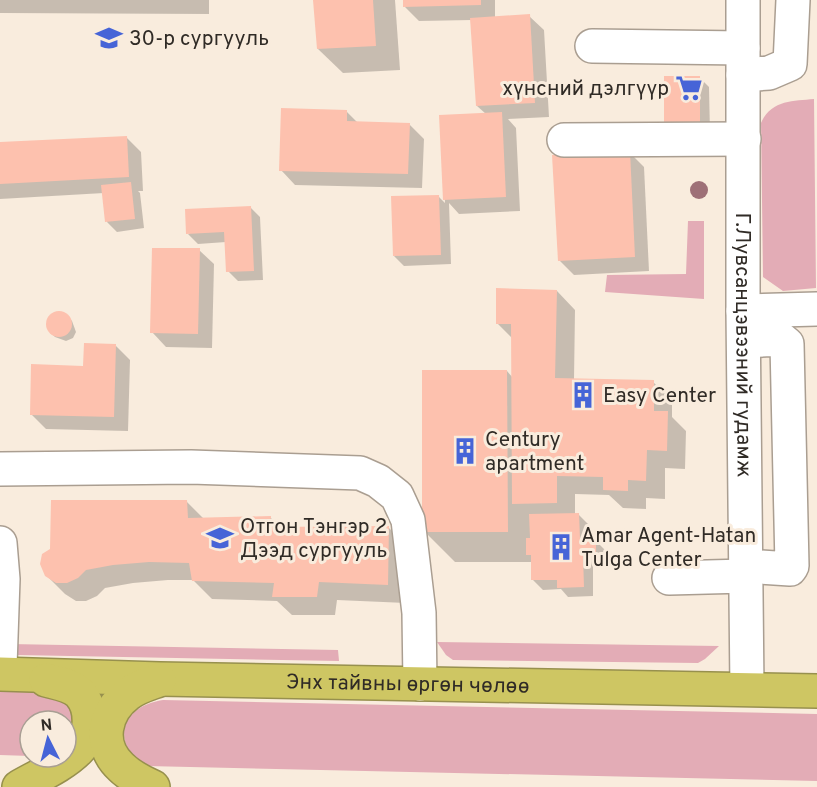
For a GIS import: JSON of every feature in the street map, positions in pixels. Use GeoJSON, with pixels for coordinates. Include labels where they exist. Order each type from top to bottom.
{"type":"FeatureCollection","features":[{"type":"Feature","properties":{"kind":"highway","name":"Энх тайвны өргөн чөлөө"},"geometry":{"type":"LineString","coordinates":[[10,672],[160,679],[817,691]]}},
{"type":"Feature","properties":{"kind":"highway"},"geometry":{"type":"LineString","coordinates":[[10,672],[71,687],[80,694],[88,708],[89,728],[80,749],[66,760],[19,787]]}},
{"type":"Feature","properties":{"kind":"highway"},"geometry":{"type":"LineString","coordinates":[[153,787],[120,767],[110,751],[105,729],[110,715],[122,699],[130,692],[160,679]]}},
{"type":"Feature","properties":{"kind":"street","name":"Г.Лувсанцэвээний гудамж"},"geometry":{"type":"LineString","coordinates":[[743,0],[747,689]]}},
{"type":"Feature","properties":{"kind":"street"},"geometry":{"type":"LineString","coordinates":[[592,46],[743,61],[769,73],[790,64],[793,0]]}},
{"type":"Feature","properties":{"kind":"street"},"geometry":{"type":"LineString","coordinates":[[564,140],[744,139]]}},
{"type":"Feature","properties":{"kind":"street"},"geometry":{"type":"LineString","coordinates":[[744,326],[817,309]]}},
{"type":"Feature","properties":{"kind":"street"},"geometry":{"type":"LineString","coordinates":[[669,578],[790,569],[792,566],[787,344],[781,339],[744,326]]}},
{"type":"Feature","properties":{"kind":"street"},"geometry":{"type":"LineString","coordinates":[[0,469],[191,467],[360,473],[378,481],[397,496],[408,520],[419,613],[420,684]]}},
{"type":"Feature","properties":{"kind":"street"},"geometry":{"type":"LineString","coordinates":[[0,543],[3,621],[10,672]]}},
{"type":"Feature","properties":{"kind":"shaded area"},"geometry":{"type":"Polygon","coordinates":[[[814,99],[816,288],[783,291],[763,277],[761,123],[765,115],[783,103],[814,99]]]}},
{"type":"Feature","properties":{"kind":"shaded area"},"geometry":{"type":"Polygon","coordinates":[[[688,221],[704,221],[704,299],[605,292],[607,275],[686,274],[688,221]]]}},
{"type":"Feature","properties":{"kind":"shaded area"},"geometry":{"type":"Polygon","coordinates":[[[437,642],[719,646],[698,663],[453,660],[446,655],[437,642]]]}},
{"type":"Feature","properties":{"kind":"shaded area"},"geometry":{"type":"Polygon","coordinates":[[[9,644],[338,650],[339,661],[17,655],[9,644]]]}},
{"type":"Feature","properties":{"kind":"shaded area"},"geometry":{"type":"Polygon","coordinates":[[[0,689],[43,690],[72,700],[76,709],[18,709],[18,756],[0,755],[0,689]]]}},
{"type":"Feature","properties":{"kind":"shaded area"},"geometry":{"type":"Polygon","coordinates":[[[163,700],[817,714],[817,781],[146,766],[135,759],[125,743],[125,723],[141,707],[163,700]]]}},
{"type":"Feature","properties":{"kind":"shaded area"},"geometry":{"type":"Polygon","coordinates":[[[78,713],[82,722],[78,728],[78,713]]]}},
{"type":"Feature","properties":{"kind":"building"},"geometry":{"type":"Polygon","coordinates":[[[313,0],[373,0],[376,46],[317,49],[313,0]]]}},
{"type":"Feature","properties":{"kind":"building"},"geometry":{"type":"Polygon","coordinates":[[[403,0],[481,0],[481,5],[403,7],[403,0]]]}},
{"type":"Feature","properties":{"kind":"building"},"geometry":{"type":"Polygon","coordinates":[[[530,14],[535,103],[476,106],[470,18],[530,14]]]}},
{"type":"Feature","properties":{"kind":"building"},"geometry":{"type":"Polygon","coordinates":[[[664,76],[700,76],[700,124],[664,124],[664,76]]]}},
{"type":"Feature","properties":{"kind":"building"},"geometry":{"type":"Polygon","coordinates":[[[281,108],[347,110],[347,121],[410,123],[408,174],[279,171],[281,108]]]}},
{"type":"Feature","properties":{"kind":"building"},"geometry":{"type":"Polygon","coordinates":[[[502,112],[506,197],[443,200],[439,115],[502,112]]]}},
{"type":"Feature","properties":{"kind":"building"},"geometry":{"type":"Polygon","coordinates":[[[127,136],[129,177],[0,184],[0,142],[127,136]]]}},
{"type":"Feature","properties":{"kind":"building"},"geometry":{"type":"Polygon","coordinates":[[[630,151],[635,257],[558,261],[552,155],[630,151]]]}},
{"type":"Feature","properties":{"kind":"building"},"geometry":{"type":"Polygon","coordinates":[[[131,182],[135,219],[105,222],[101,185],[131,182]]]}},
{"type":"Feature","properties":{"kind":"building"},"geometry":{"type":"Polygon","coordinates":[[[439,195],[441,255],[393,256],[391,196],[439,195]]]}},
{"type":"Feature","properties":{"kind":"building"},"geometry":{"type":"Polygon","coordinates":[[[251,206],[254,271],[226,272],[224,232],[186,234],[185,209],[251,206]]]}},
{"type":"Feature","properties":{"kind":"building"},"geometry":{"type":"Polygon","coordinates":[[[152,248],[200,248],[198,334],[150,333],[152,248]]]}},
{"type":"Feature","properties":{"kind":"building","name":"Easy Center"},"geometry":{"type":"Polygon","coordinates":[[[496,288],[557,290],[555,378],[654,380],[654,411],[668,411],[667,451],[647,450],[646,481],[628,480],[628,491],[603,490],[603,477],[557,476],[557,503],[512,504],[511,324],[496,324],[496,288]]]}},
{"type":"Feature","properties":{"kind":"building"},"geometry":{"type":"Polygon","coordinates":[[[59,311],[68,315],[72,324],[68,333],[59,337],[50,333],[46,324],[50,315],[59,311]]]}},
{"type":"Feature","properties":{"kind":"building"},"geometry":{"type":"Polygon","coordinates":[[[84,343],[116,344],[114,417],[30,415],[31,364],[83,366],[84,343]]]}},
{"type":"Feature","properties":{"kind":"building","name":"Century apartment"},"geometry":{"type":"Polygon","coordinates":[[[422,370],[507,370],[508,532],[422,532],[422,370]]]}},
{"type":"Feature","properties":{"kind":"building","name":"Отгон Тэнгэр 2 Дээд сургууль"},"geometry":{"type":"Polygon","coordinates":[[[51,500],[187,500],[188,518],[271,516],[270,527],[389,526],[388,585],[319,582],[317,597],[272,597],[274,583],[192,581],[189,563],[149,562],[86,570],[78,578],[67,583],[56,583],[45,576],[40,564],[42,554],[50,549],[51,500]]]}},
{"type":"Feature","properties":{"kind":"building","name":"Amar Agent-Hatan Tulga Center"},"geometry":{"type":"Polygon","coordinates":[[[579,513],[580,539],[596,539],[596,556],[583,556],[584,587],[557,588],[557,580],[531,580],[531,555],[526,555],[526,538],[530,538],[529,514],[579,513]]]}},
{"type":"Feature","properties":{"kind":"place","name":"30-р сургууль"},"geometry":{"type":"Point","coordinates":[109,38]}},
{"type":"Feature","properties":{"kind":"place","name":"хүнсний дэлгүүр"},"geometry":{"type":"Point","coordinates":[689,88]}},
{"type":"Feature","properties":{"kind":"place","name":"Easy Center"},"geometry":{"type":"Point","coordinates":[583,395]}},
{"type":"Feature","properties":{"kind":"place","name":"Century apartment"},"geometry":{"type":"Point","coordinates":[465,451]}},
{"type":"Feature","properties":{"kind":"place","name":"Отгон Тэнгэр 2 Дээд сургууль"},"geometry":{"type":"Point","coordinates":[220,538]}},
{"type":"Feature","properties":{"kind":"place","name":"Amar Agent-Hatan Tulga Center"},"geometry":{"type":"Point","coordinates":[561,547]}}]}
